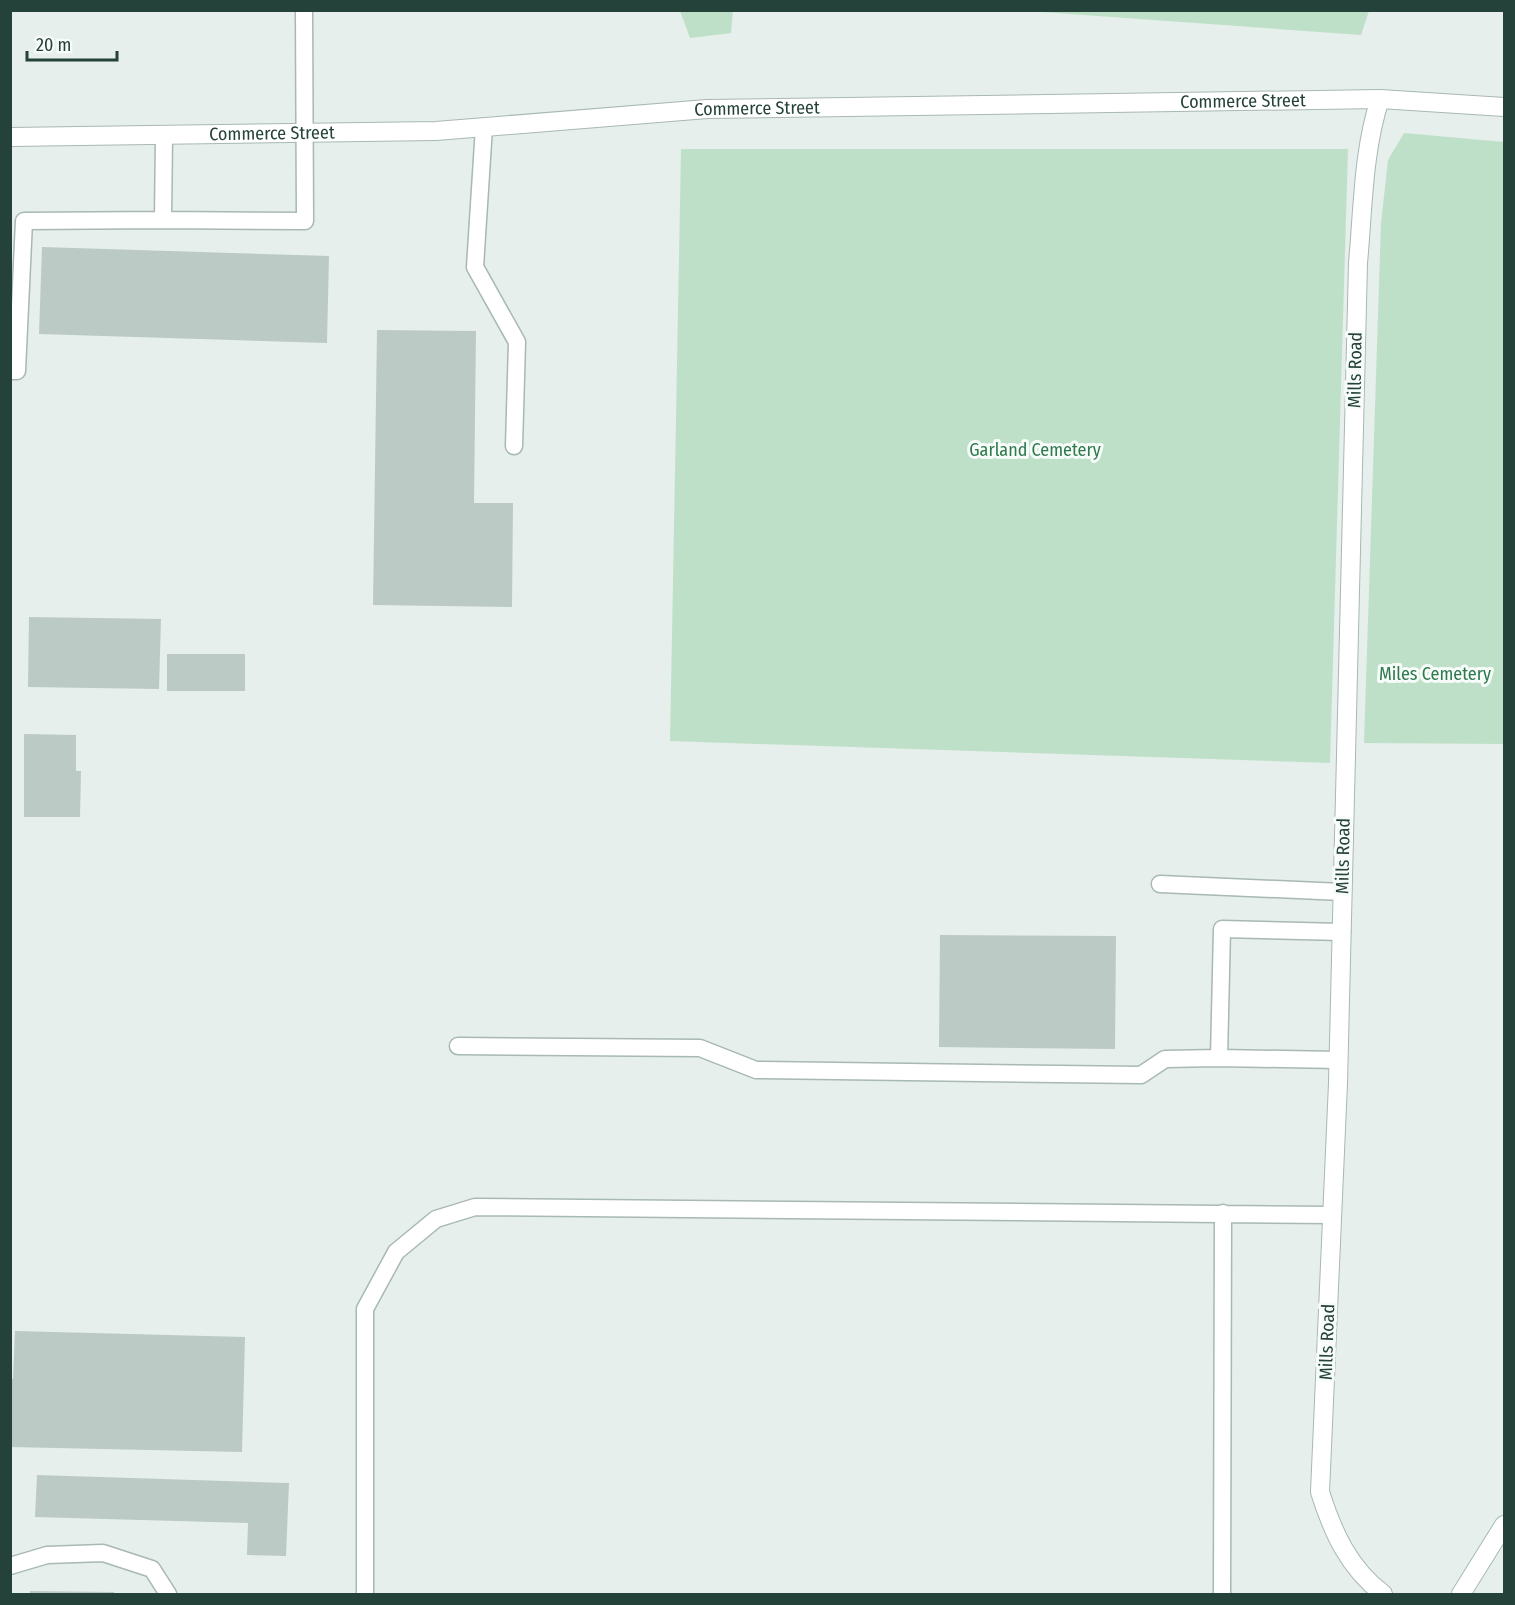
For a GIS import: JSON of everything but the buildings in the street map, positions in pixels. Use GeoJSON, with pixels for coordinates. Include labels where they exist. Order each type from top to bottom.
{"type":"FeatureCollection","features":[{"type":"Feature","properties":{"kind":"street","name":"Commerce Street"},"geometry":{"type":"LineString","coordinates":[[10,137],[436,131],[707,109],[1380,99],[1504,107]]}},
{"type":"Feature","properties":{"kind":"street","name":"Mills Road"},"geometry":{"type":"LineString","coordinates":[[1380,99],[1374,117],[1358,262],[1342,932],[1320,1492],[1334,1533],[1363,1579],[1383,1594]]}},
{"type":"Feature","properties":{"kind":"street"},"geometry":{"type":"LineString","coordinates":[[1461,1594],[1504,1525]]}},
{"type":"Feature","properties":{"kind":"lane"},"geometry":{"type":"LineString","coordinates":[[10,371],[17,371],[24,221],[305,221],[303,10]]}},
{"type":"Feature","properties":{"kind":"lane"},"geometry":{"type":"LineString","coordinates":[[484,127],[475,267],[517,342],[514,446]]}},
{"type":"Feature","properties":{"kind":"lane"},"geometry":{"type":"LineString","coordinates":[[164,135],[164,220]]}},
{"type":"Feature","properties":{"kind":"lane"},"geometry":{"type":"LineString","coordinates":[[1160,884],[1342,892]]}},
{"type":"Feature","properties":{"kind":"lane"},"geometry":{"type":"LineString","coordinates":[[1219,1058],[1222,929],[1342,932]]}},
{"type":"Feature","properties":{"kind":"lane"},"geometry":{"type":"LineString","coordinates":[[458,1046],[700,1048],[756,1070],[1141,1075],[1166,1059],[1338,1060]]}},
{"type":"Feature","properties":{"kind":"lane"},"geometry":{"type":"LineString","coordinates":[[365,1594],[365,1309],[396,1252],[436,1219],[475,1207],[1332,1215]]}},
{"type":"Feature","properties":{"kind":"lane"},"geometry":{"type":"LineString","coordinates":[[1222,1594],[1223,1213]]}},
{"type":"Feature","properties":{"kind":"lane"},"geometry":{"type":"LineString","coordinates":[[10,1566],[47,1555],[103,1553],[152,1569],[168,1594]]}},
{"type":"Feature","properties":{"kind":"green space"},"geometry":{"type":"Polygon","coordinates":[[[1369,10],[1361,35],[1028,11],[1369,10]]]}},
{"type":"Feature","properties":{"kind":"green space"},"geometry":{"type":"Polygon","coordinates":[[[680,11],[733,11],[731,33],[690,38],[680,11]]]}},
{"type":"Feature","properties":{"kind":"green space","name":"Miles Cemetery"},"geometry":{"type":"Polygon","coordinates":[[[1404,133],[1504,142],[1504,744],[1364,743],[1381,223],[1388,160],[1404,133]]]}},
{"type":"Feature","properties":{"kind":"green space","name":"Garland Cemetery"},"geometry":{"type":"Polygon","coordinates":[[[681,149],[1348,149],[1330,763],[670,741],[681,149]]]}}]}
